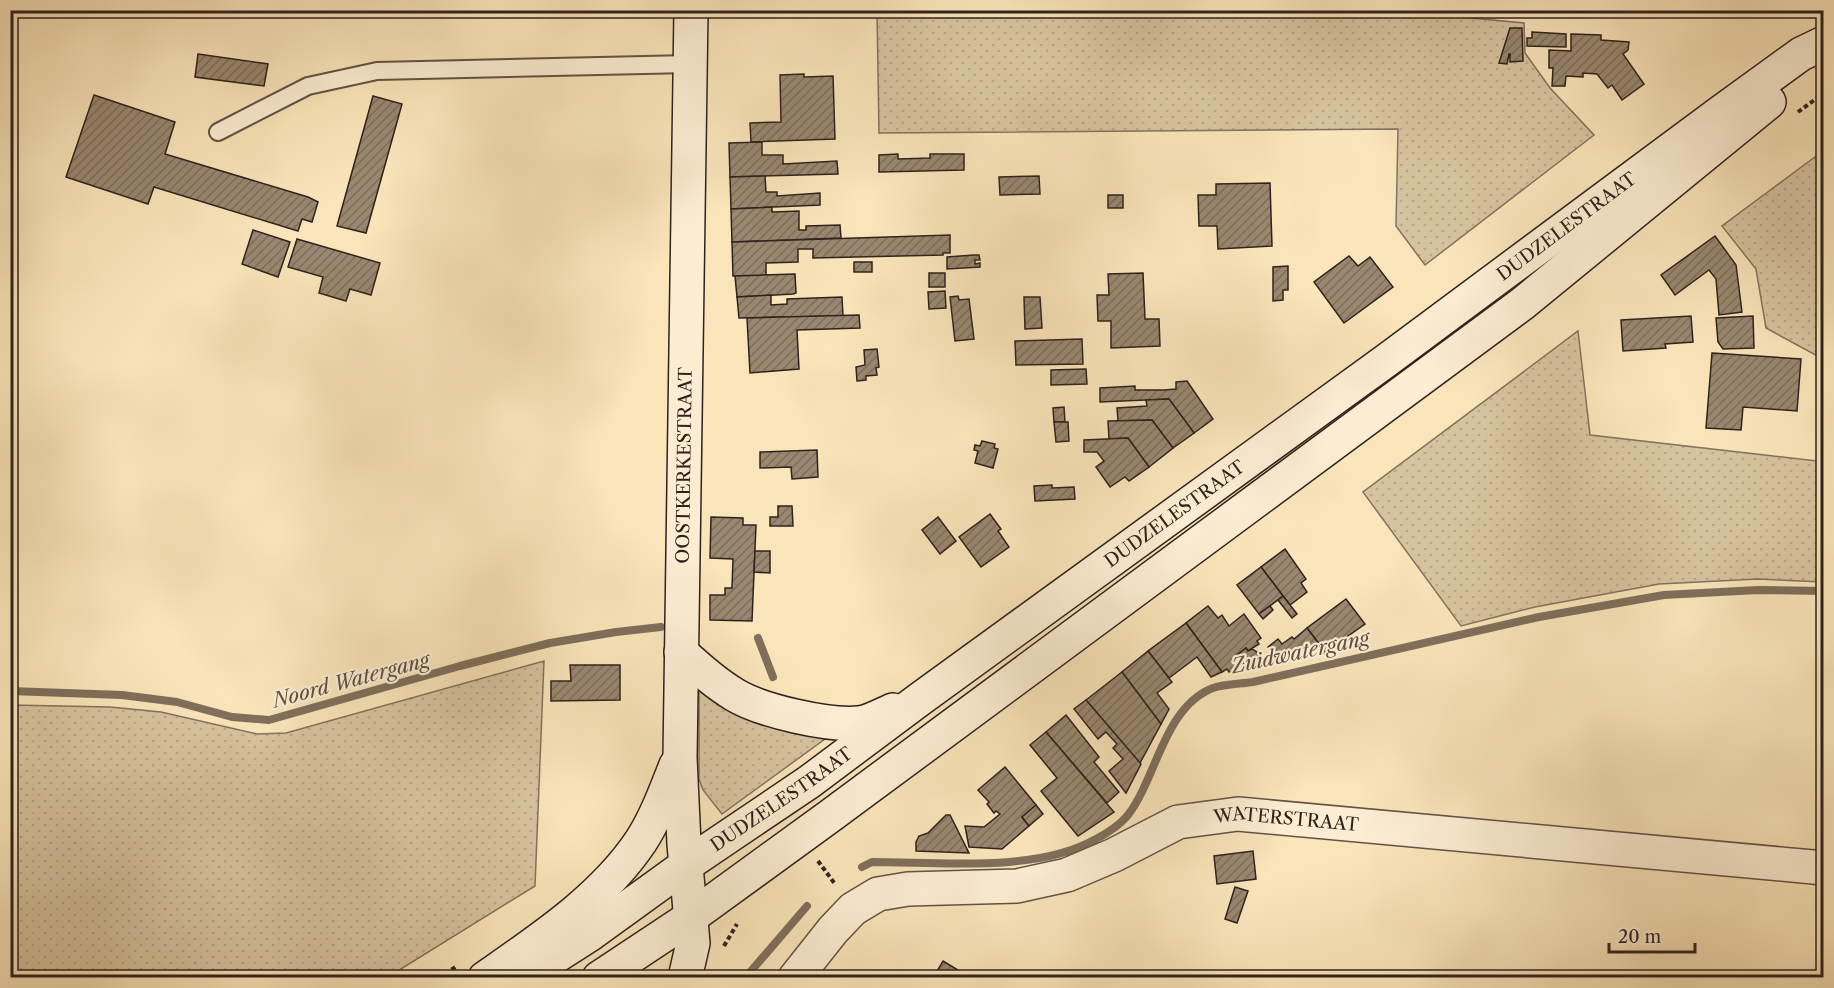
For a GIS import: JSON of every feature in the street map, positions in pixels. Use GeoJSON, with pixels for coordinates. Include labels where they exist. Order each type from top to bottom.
{"type":"FeatureCollection","features":[{"type":"Feature","properties":{"kind":"main road","name":"OOSTKERKESTRAAT"},"geometry":{"type":"LineString","coordinates":[[686,978],[693,943],[680,758],[691,10]]}},
{"type":"Feature","properties":{"kind":"main road","name":"DUDZELESTRAAT"},"geometry":{"type":"LineString","coordinates":[[522,978],[592,933],[810,782],[920,699],[1377,367],[1730,105],[1801,54],[1824,43]]}},
{"type":"Feature","properties":{"kind":"main road","name":"DUDZELESTRAAT"},"geometry":{"type":"LineString","coordinates":[[600,978],[691,917],[1522,304],[1725,138],[1814,64],[1824,53]]}},
{"type":"Feature","properties":{"kind":"main road"},"geometry":{"type":"LineString","coordinates":[[681,652],[699,669],[736,695],[774,710],[815,719],[861,723],[920,699]]}},
{"type":"Feature","properties":{"kind":"main road"},"geometry":{"type":"LineString","coordinates":[[485,978],[540,938],[615,874],[642,839],[680,758]]}},
{"type":"Feature","properties":{"kind":"main road","name":"WATERSTRAAT"},"geometry":{"type":"LineString","coordinates":[[795,978],[853,909],[878,894],[908,889],[1017,886],[1067,875],[1114,855],[1179,822],[1238,814],[1824,868]]}},
{"type":"Feature","properties":{"kind":"lane"},"geometry":{"type":"LineString","coordinates":[[218,132],[308,86],[377,71],[690,64]]}},
{"type":"Feature","properties":{"kind":"path"},"geometry":{"type":"LineString","coordinates":[[724,947],[744,916]]}},
{"type":"Feature","properties":{"kind":"shaded area"},"geometry":{"type":"Polygon","coordinates":[[[1386,10],[1524,23],[1525,53],[1550,88],[1594,135],[1425,265],[1396,226],[1398,129],[879,133],[877,11],[1386,10]]]}},
{"type":"Feature","properties":{"kind":"shaded area"},"geometry":{"type":"Polygon","coordinates":[[[1823,151],[1823,359],[1766,328],[1756,269],[1722,226],[1823,151]]]}},
{"type":"Feature","properties":{"kind":"shaded area"},"geometry":{"type":"Polygon","coordinates":[[[1578,331],[1590,435],[1817,461],[1823,405],[1823,582],[1758,579],[1659,584],[1535,607],[1461,626],[1363,492],[1578,331]]]}},
{"type":"Feature","properties":{"kind":"shaded area"},"geometry":{"type":"Polygon","coordinates":[[[544,661],[535,886],[388,977],[11,977],[11,705],[110,707],[161,712],[257,734],[286,733],[544,661]]]}},
{"type":"Feature","properties":{"kind":"shaded area"},"geometry":{"type":"Polygon","coordinates":[[[699,669],[847,723],[722,814],[703,790],[699,779],[699,669]]]}},
{"type":"Feature","properties":{"kind":"building"},"geometry":{"type":"Polygon","coordinates":[[[1510,28],[1522,28],[1523,61],[1510,62],[1509,54],[1507,64],[1499,63],[1510,28]]]}},
{"type":"Feature","properties":{"kind":"building"},"geometry":{"type":"Polygon","coordinates":[[[1532,32],[1566,34],[1566,47],[1527,46],[1527,38],[1532,38],[1532,32]]]}},
{"type":"Feature","properties":{"kind":"building"},"geometry":{"type":"Polygon","coordinates":[[[1571,34],[1601,35],[1601,40],[1629,42],[1628,50],[1623,54],[1644,84],[1622,100],[1612,85],[1608,88],[1597,74],[1583,73],[1583,77],[1566,76],[1565,86],[1552,86],[1553,68],[1549,68],[1549,50],[1571,51],[1571,34]]]}},
{"type":"Feature","properties":{"kind":"building"},"geometry":{"type":"Polygon","coordinates":[[[198,54],[268,64],[264,86],[195,77],[198,54]]]}},
{"type":"Feature","properties":{"kind":"building"},"geometry":{"type":"Polygon","coordinates":[[[804,74],[804,77],[833,76],[835,139],[751,142],[750,123],[781,122],[780,75],[804,74]]]}},
{"type":"Feature","properties":{"kind":"building"},"geometry":{"type":"Polygon","coordinates":[[[94,95],[175,122],[165,154],[318,202],[312,222],[302,219],[298,231],[154,187],[148,204],[66,177],[94,95]]]}},
{"type":"Feature","properties":{"kind":"building"},"geometry":{"type":"Polygon","coordinates":[[[373,96],[402,104],[366,233],[337,226],[373,96]]]}},
{"type":"Feature","properties":{"kind":"building"},"geometry":{"type":"Polygon","coordinates":[[[762,142],[762,155],[783,155],[783,164],[837,161],[838,174],[730,177],[729,143],[762,142]]]}},
{"type":"Feature","properties":{"kind":"building"},"geometry":{"type":"Polygon","coordinates":[[[898,154],[898,159],[930,158],[930,154],[964,154],[964,170],[879,172],[879,155],[898,154]]]}},
{"type":"Feature","properties":{"kind":"building"},"geometry":{"type":"Polygon","coordinates":[[[765,176],[766,192],[777,192],[777,196],[820,193],[820,205],[731,209],[730,177],[765,176]]]}},
{"type":"Feature","properties":{"kind":"building"},"geometry":{"type":"Polygon","coordinates":[[[1039,176],[1040,194],[1000,195],[999,177],[1039,176]]]}},
{"type":"Feature","properties":{"kind":"building"},"geometry":{"type":"Polygon","coordinates":[[[1270,183],[1272,246],[1218,249],[1217,226],[1199,226],[1198,195],[1216,195],[1216,184],[1270,183]]]}},
{"type":"Feature","properties":{"kind":"building"},"geometry":{"type":"Polygon","coordinates":[[[1108,195],[1123,195],[1123,208],[1108,208],[1108,195]]]}},
{"type":"Feature","properties":{"kind":"building"},"geometry":{"type":"Polygon","coordinates":[[[772,207],[772,212],[799,211],[799,230],[806,230],[806,226],[840,225],[841,238],[732,242],[731,209],[772,207]]]}},
{"type":"Feature","properties":{"kind":"building"},"geometry":{"type":"Polygon","coordinates":[[[253,230],[290,242],[278,277],[242,264],[253,230]]]}},
{"type":"Feature","properties":{"kind":"building"},"geometry":{"type":"Polygon","coordinates":[[[950,235],[950,253],[943,253],[943,255],[813,258],[813,249],[798,249],[798,262],[766,263],[766,276],[733,276],[732,242],[950,235]]]}},
{"type":"Feature","properties":{"kind":"building"},"geometry":{"type":"Polygon","coordinates":[[[1715,236],[1736,265],[1742,312],[1719,315],[1716,279],[1709,270],[1675,295],[1661,275],[1715,236]]]}},
{"type":"Feature","properties":{"kind":"building"},"geometry":{"type":"Polygon","coordinates":[[[297,239],[380,263],[371,295],[350,289],[346,301],[319,293],[323,277],[288,267],[297,239]]]}},
{"type":"Feature","properties":{"kind":"building"},"geometry":{"type":"Polygon","coordinates":[[[979,255],[980,260],[975,260],[975,264],[980,263],[980,267],[947,269],[947,257],[979,255]]]}},
{"type":"Feature","properties":{"kind":"building"},"geometry":{"type":"Polygon","coordinates":[[[1349,256],[1358,266],[1370,257],[1393,287],[1344,323],[1314,282],[1349,256]]]}},
{"type":"Feature","properties":{"kind":"building"},"geometry":{"type":"Polygon","coordinates":[[[854,262],[872,262],[872,272],[854,272],[854,262]]]}},
{"type":"Feature","properties":{"kind":"building"},"geometry":{"type":"Polygon","coordinates":[[[1288,266],[1288,290],[1283,290],[1283,300],[1273,301],[1273,267],[1288,266]]]}},
{"type":"Feature","properties":{"kind":"building"},"geometry":{"type":"Polygon","coordinates":[[[929,273],[945,273],[945,287],[929,287],[929,273]]]}},
{"type":"Feature","properties":{"kind":"building"},"geometry":{"type":"Polygon","coordinates":[[[1143,273],[1145,319],[1159,319],[1160,346],[1111,348],[1111,321],[1098,321],[1097,295],[1109,295],[1108,274],[1143,273]]]}},
{"type":"Feature","properties":{"kind":"building"},"geometry":{"type":"Polygon","coordinates":[[[795,274],[796,293],[737,297],[735,276],[795,274]]]}},
{"type":"Feature","properties":{"kind":"building"},"geometry":{"type":"Polygon","coordinates":[[[945,291],[946,308],[929,309],[928,292],[945,291]]]}},
{"type":"Feature","properties":{"kind":"building"},"geometry":{"type":"Polygon","coordinates":[[[771,295],[771,305],[787,304],[787,299],[842,297],[843,316],[739,318],[737,297],[771,295]]]}},
{"type":"Feature","properties":{"kind":"building"},"geometry":{"type":"Polygon","coordinates":[[[958,296],[959,300],[969,299],[974,339],[955,341],[950,297],[958,296]]]}},
{"type":"Feature","properties":{"kind":"building"},"geometry":{"type":"Polygon","coordinates":[[[1024,297],[1040,297],[1042,328],[1025,329],[1024,297]]]}},
{"type":"Feature","properties":{"kind":"building"},"geometry":{"type":"Polygon","coordinates":[[[859,315],[860,328],[797,330],[799,369],[750,373],[747,318],[859,315]]]}},
{"type":"Feature","properties":{"kind":"building"},"geometry":{"type":"Polygon","coordinates":[[[1691,316],[1693,342],[1665,344],[1666,348],[1623,351],[1621,320],[1691,316]]]}},
{"type":"Feature","properties":{"kind":"building"},"geometry":{"type":"Polygon","coordinates":[[[1753,316],[1754,348],[1723,349],[1718,342],[1716,318],[1753,316]]]}},
{"type":"Feature","properties":{"kind":"building"},"geometry":{"type":"Polygon","coordinates":[[[1082,339],[1083,364],[1016,365],[1015,341],[1082,339]]]}},
{"type":"Feature","properties":{"kind":"building"},"geometry":{"type":"Polygon","coordinates":[[[877,349],[879,367],[876,368],[877,375],[866,376],[866,380],[857,381],[856,367],[865,365],[864,350],[877,349]]]}},
{"type":"Feature","properties":{"kind":"building"},"geometry":{"type":"Polygon","coordinates":[[[1712,353],[1801,359],[1797,411],[1743,407],[1741,430],[1706,428],[1712,353]]]}},
{"type":"Feature","properties":{"kind":"building"},"geometry":{"type":"Polygon","coordinates":[[[1086,369],[1087,384],[1051,385],[1051,370],[1086,369]]]}},
{"type":"Feature","properties":{"kind":"building"},"geometry":{"type":"Polygon","coordinates":[[[1187,381],[1213,419],[1194,433],[1169,399],[1100,402],[1100,388],[1135,386],[1135,390],[1164,390],[1176,389],[1176,382],[1187,381]]]}},
{"type":"Feature","properties":{"kind":"building"},"geometry":{"type":"Polygon","coordinates":[[[1169,399],[1194,433],[1173,448],[1152,420],[1118,421],[1117,408],[1147,406],[1146,400],[1169,399]]]}},
{"type":"Feature","properties":{"kind":"building"},"geometry":{"type":"Polygon","coordinates":[[[1064,407],[1065,422],[1054,422],[1053,408],[1064,407]]]}},
{"type":"Feature","properties":{"kind":"building"},"geometry":{"type":"Polygon","coordinates":[[[1152,420],[1173,448],[1149,467],[1128,438],[1109,439],[1108,421],[1152,420]]]}},
{"type":"Feature","properties":{"kind":"building"},"geometry":{"type":"Polygon","coordinates":[[[1054,422],[1068,422],[1069,441],[1056,442],[1054,422]]]}},
{"type":"Feature","properties":{"kind":"building"},"geometry":{"type":"Polygon","coordinates":[[[1128,438],[1149,467],[1129,481],[1125,477],[1110,487],[1096,467],[1104,461],[1097,452],[1084,452],[1084,440],[1128,438]]]}},
{"type":"Feature","properties":{"kind":"building"},"geometry":{"type":"Polygon","coordinates":[[[982,441],[995,444],[994,448],[998,449],[993,468],[975,463],[978,451],[974,450],[975,445],[980,446],[982,441]]]}},
{"type":"Feature","properties":{"kind":"building"},"geometry":{"type":"Polygon","coordinates":[[[817,450],[818,477],[792,479],[791,467],[760,468],[760,452],[817,450]]]}},
{"type":"Feature","properties":{"kind":"building"},"geometry":{"type":"Polygon","coordinates":[[[1052,485],[1052,488],[1074,487],[1075,499],[1035,501],[1034,486],[1052,485]]]}},
{"type":"Feature","properties":{"kind":"building"},"geometry":{"type":"Polygon","coordinates":[[[778,506],[792,506],[793,526],[770,526],[770,517],[778,517],[778,506]]]}},
{"type":"Feature","properties":{"kind":"building"},"geometry":{"type":"Polygon","coordinates":[[[990,514],[1001,529],[998,531],[1009,547],[981,567],[959,537],[990,514]]]}},
{"type":"Feature","properties":{"kind":"building"},"geometry":{"type":"Polygon","coordinates":[[[711,517],[743,518],[743,525],[756,525],[752,621],[710,620],[710,595],[725,595],[725,588],[732,588],[733,559],[710,558],[711,517]]]}},
{"type":"Feature","properties":{"kind":"building"},"geometry":{"type":"Polygon","coordinates":[[[938,517],[956,541],[940,554],[922,530],[938,517]]]}},
{"type":"Feature","properties":{"kind":"building"},"geometry":{"type":"Polygon","coordinates":[[[1285,549],[1306,579],[1301,583],[1307,592],[1290,605],[1261,567],[1285,549]]]}},
{"type":"Feature","properties":{"kind":"building"},"geometry":{"type":"Polygon","coordinates":[[[755,551],[770,551],[770,573],[754,572],[755,551]]]}},
{"type":"Feature","properties":{"kind":"building"},"geometry":{"type":"Polygon","coordinates":[[[1261,567],[1283,596],[1259,614],[1237,585],[1261,567]]]}},
{"type":"Feature","properties":{"kind":"building"},"geometry":{"type":"Polygon","coordinates":[[[1283,596],[1297,614],[1292,618],[1278,600],[1283,596]]]}},
{"type":"Feature","properties":{"kind":"building"},"geometry":{"type":"Polygon","coordinates":[[[1346,599],[1365,624],[1338,643],[1343,650],[1326,653],[1307,628],[1346,599]]]}},
{"type":"Feature","properties":{"kind":"building"},"geometry":{"type":"Polygon","coordinates":[[[1208,606],[1218,618],[1222,615],[1229,626],[1244,614],[1261,638],[1257,641],[1259,644],[1248,651],[1246,648],[1237,655],[1247,669],[1229,672],[1227,669],[1222,672],[1186,623],[1208,606]]]}},
{"type":"Feature","properties":{"kind":"building"},"geometry":{"type":"Polygon","coordinates":[[[1270,606],[1273,610],[1263,619],[1259,614],[1270,606]]]}},
{"type":"Feature","properties":{"kind":"building"},"geometry":{"type":"Polygon","coordinates":[[[1186,623],[1222,672],[1211,677],[1197,657],[1169,678],[1148,651],[1186,623]]]}},
{"type":"Feature","properties":{"kind":"building"},"geometry":{"type":"Polygon","coordinates":[[[1307,628],[1326,653],[1280,662],[1268,647],[1278,639],[1282,644],[1292,637],[1294,639],[1307,628]]]}},
{"type":"Feature","properties":{"kind":"building"},"geometry":{"type":"Polygon","coordinates":[[[1246,648],[1248,651],[1252,649],[1261,654],[1245,664],[1237,655],[1246,648]]]}},
{"type":"Feature","properties":{"kind":"building"},"geometry":{"type":"Polygon","coordinates":[[[1148,651],[1172,682],[1157,693],[1169,709],[1161,724],[1122,672],[1148,651]]]}},
{"type":"Feature","properties":{"kind":"building"},"geometry":{"type":"Polygon","coordinates":[[[570,665],[620,665],[620,700],[551,701],[551,681],[571,681],[570,665]]]}},
{"type":"Feature","properties":{"kind":"building"},"geometry":{"type":"Polygon","coordinates":[[[1122,672],[1161,724],[1140,763],[1086,700],[1122,672]]]}},
{"type":"Feature","properties":{"kind":"building"},"geometry":{"type":"Polygon","coordinates":[[[1086,700],[1141,764],[1126,793],[1109,771],[1123,759],[1113,748],[1117,744],[1106,732],[1098,739],[1074,709],[1086,700]]]}},
{"type":"Feature","properties":{"kind":"building"},"geometry":{"type":"Polygon","coordinates":[[[1066,715],[1099,757],[1094,762],[1119,792],[1107,803],[1046,732],[1066,715]]]}},
{"type":"Feature","properties":{"kind":"building"},"geometry":{"type":"Polygon","coordinates":[[[1046,732],[1114,812],[1078,836],[1041,791],[1057,778],[1030,745],[1046,732]]]}},
{"type":"Feature","properties":{"kind":"building"},"geometry":{"type":"Polygon","coordinates":[[[1005,767],[1036,805],[1022,817],[1029,826],[1002,849],[969,847],[965,826],[984,827],[1000,814],[996,811],[994,813],[987,804],[989,802],[978,790],[1005,767]]]}},
{"type":"Feature","properties":{"kind":"building"},"geometry":{"type":"Polygon","coordinates":[[[1036,805],[1043,814],[1029,826],[1022,817],[1036,805]]]}},
{"type":"Feature","properties":{"kind":"building"},"geometry":{"type":"Polygon","coordinates":[[[946,815],[950,815],[969,853],[916,851],[919,836],[928,833],[946,815]]]}},
{"type":"Feature","properties":{"kind":"building"},"geometry":{"type":"Polygon","coordinates":[[[1253,851],[1256,879],[1217,884],[1214,856],[1253,851]]]}},
{"type":"Feature","properties":{"kind":"building"},"geometry":{"type":"Polygon","coordinates":[[[1235,887],[1248,891],[1237,923],[1225,919],[1235,887]]]}},
{"type":"Feature","properties":{"kind":"building"},"geometry":{"type":"Polygon","coordinates":[[[943,961],[971,978],[933,978],[943,961]]]}},
{"type":"Feature","properties":{"kind":"waterway","name":"Zuidwatergang"},"geometry":{"type":"LineString","coordinates":[[862,867],[872,862],[957,864],[1017,861],[1072,850],[1096,839],[1128,815],[1147,782],[1172,727],[1196,697],[1213,688],[1253,682],[1539,617],[1664,595],[1758,590],[1824,591]]}},
{"type":"Feature","properties":{"kind":"waterway","name":"Noord Watergang"},"geometry":{"type":"LineString","coordinates":[[10,691],[122,695],[177,702],[232,717],[269,720],[550,643],[661,627]]}},
{"type":"Feature","properties":{"kind":"waterway","name":"Zuidwatergang"},"geometry":{"type":"LineString","coordinates":[[758,638],[773,677]]}},
{"type":"Feature","properties":{"kind":"waterway","name":"Zuidwatergang"},"geometry":{"type":"LineString","coordinates":[[745,978],[807,906]]}}]}
